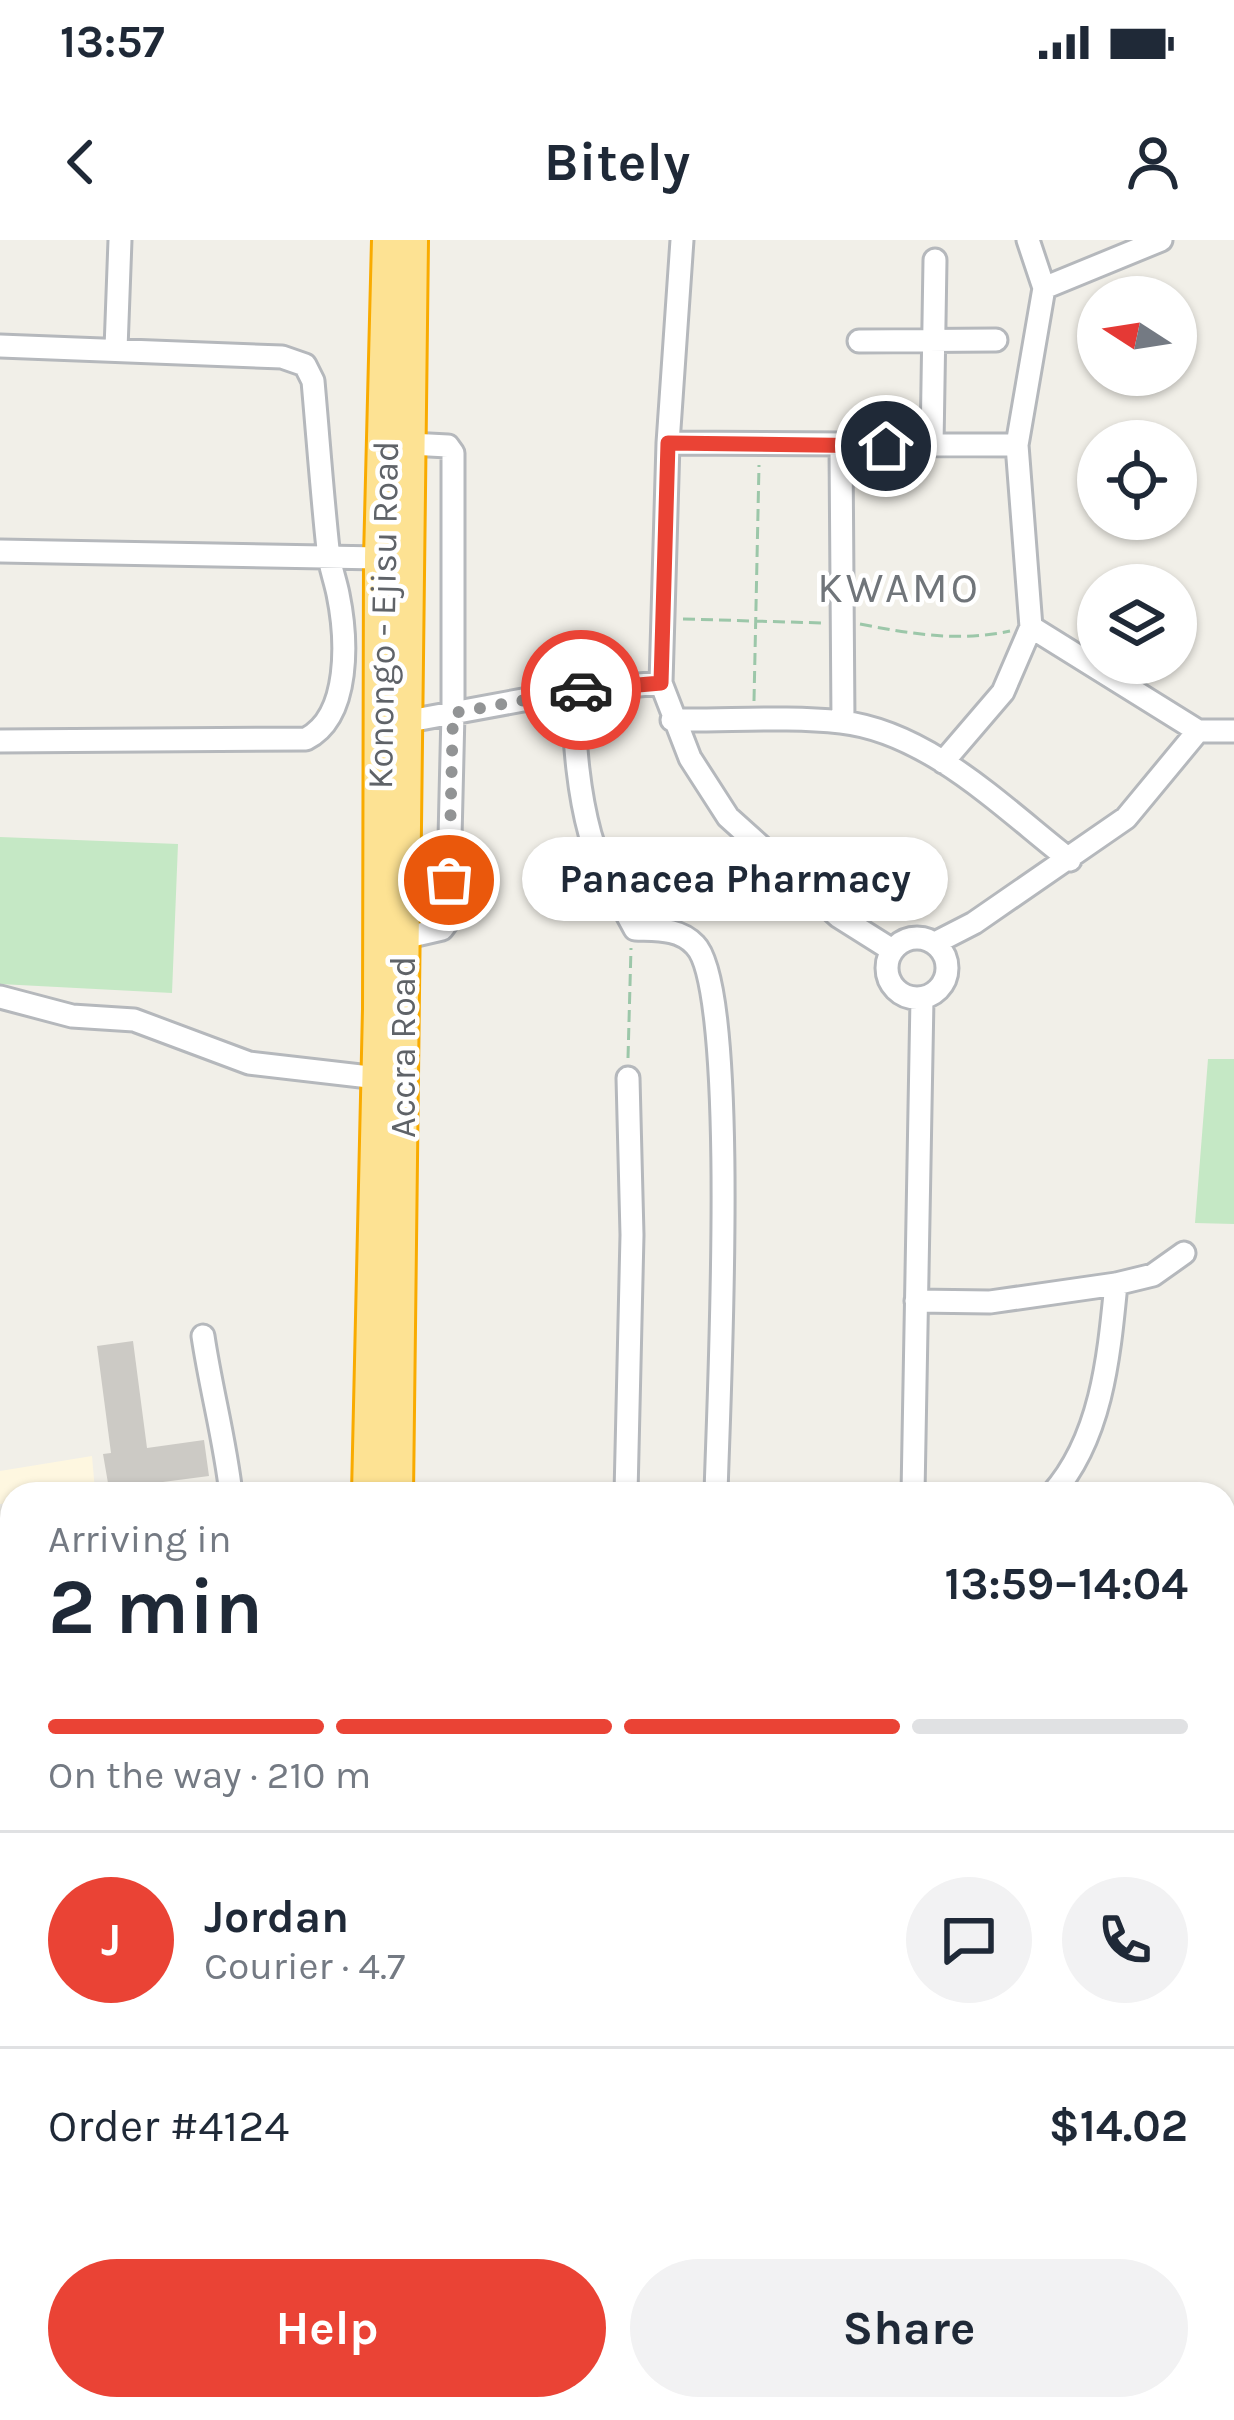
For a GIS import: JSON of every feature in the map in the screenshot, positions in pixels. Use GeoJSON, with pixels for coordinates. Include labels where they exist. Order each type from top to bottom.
{"type":"FeatureCollection","features":[{"type":"Feature","properties":{"kind":"highway","name":"Konongo - Ejisu Road"},"geometry":{"type":"LineString","coordinates":[[368,1482],[393,724],[380,558],[388,240]]}},
{"type":"Feature","properties":{"kind":"highway","name":"Accra Road"},"geometry":{"type":"LineString","coordinates":[[397,1482],[403,938],[393,724],[410,444],[412,240]]}},
{"type":"Feature","properties":{"kind":"street"},"geometry":{"type":"LineString","coordinates":[[116,349],[120,240]]}},
{"type":"Feature","properties":{"kind":"street"},"geometry":{"type":"LineString","coordinates":[[682,240],[668,443],[661,683],[690,758],[728,817],[838,916],[892,950]]}},
{"type":"Feature","properties":{"kind":"street"},"geometry":{"type":"LineString","coordinates":[[943,762],[1003,692],[1031,627],[1017,445],[1044,288],[1028,240]]}},
{"type":"Feature","properties":{"kind":"street"},"geometry":{"type":"LineString","coordinates":[[1044,288],[1161,240]]}},
{"type":"Feature","properties":{"kind":"street"},"geometry":{"type":"LineString","coordinates":[[932,446],[935,260]]}},
{"type":"Feature","properties":{"kind":"street"},"geometry":{"type":"LineString","coordinates":[[860,341],[996,340]]}},
{"type":"Feature","properties":{"kind":"street"},"geometry":{"type":"LineString","coordinates":[[0,346],[282,357],[305,365],[314,380],[328,556],[339,598],[342,648],[339,698],[320,732],[306,740],[0,741]]}},
{"type":"Feature","properties":{"kind":"street"},"geometry":{"type":"LineString","coordinates":[[668,443],[1017,445]]}},
{"type":"Feature","properties":{"kind":"street"},"geometry":{"type":"LineString","coordinates":[[403,938],[442,929],[448,921],[453,713],[453,453],[448,446],[410,444]]}},
{"type":"Feature","properties":{"kind":"street"},"geometry":{"type":"LineString","coordinates":[[841,446],[843,722]]}},
{"type":"Feature","properties":{"kind":"street"},"geometry":{"type":"LineString","coordinates":[[0,551],[380,558]]}},
{"type":"Feature","properties":{"kind":"street"},"geometry":{"type":"LineString","coordinates":[[1031,627],[1198,731],[1234,731]]}},
{"type":"Feature","properties":{"kind":"street"},"geometry":{"type":"LineString","coordinates":[[393,724],[572,691],[661,683]]}},
{"type":"Feature","properties":{"kind":"street"},"geometry":{"type":"LineString","coordinates":[[572,691],[578,778],[590,838],[635,929],[676,932],[698,947],[709,977],[724,1091],[716,1482]]}},
{"type":"Feature","properties":{"kind":"street"},"geometry":{"type":"LineString","coordinates":[[672,720],[843,722],[886,735],[943,762],[1070,860]]}},
{"type":"Feature","properties":{"kind":"street"},"geometry":{"type":"LineString","coordinates":[[935,943],[974,923],[1126,818],[1198,731]]}},
{"type":"Feature","properties":{"kind":"street"},"geometry":{"type":"LineString","coordinates":[[912,938],[935,943],[943,952],[946,975],[933,994],[910,998],[891,984],[887,961],[892,950],[912,938]]}},
{"type":"Feature","properties":{"kind":"street"},"geometry":{"type":"LineString","coordinates":[[0,997],[72,1016],[134,1020],[249,1063],[378,1078]]}},
{"type":"Feature","properties":{"kind":"street"},"geometry":{"type":"LineString","coordinates":[[913,1482],[922,998]]}},
{"type":"Feature","properties":{"kind":"street"},"geometry":{"type":"LineString","coordinates":[[626,1482],[632,1235],[628,1078]]}},
{"type":"Feature","properties":{"kind":"street"},"geometry":{"type":"LineString","coordinates":[[916,1301],[990,1302],[1116,1284],[1153,1275],[1184,1253]]}},
{"type":"Feature","properties":{"kind":"street"},"geometry":{"type":"LineString","coordinates":[[1060,1482],[1084,1444],[1104,1384],[1116,1284]]}},
{"type":"Feature","properties":{"kind":"street"},"geometry":{"type":"LineString","coordinates":[[203,1336],[212,1398],[225,1436],[230,1482]]}},
{"type":"Feature","properties":{"kind":"path"},"geometry":{"type":"LineString","coordinates":[[753,721],[759,445]]}},
{"type":"Feature","properties":{"kind":"path"},"geometry":{"type":"LineString","coordinates":[[663,618],[840,622],[934,637],[982,637],[1031,627]]}},
{"type":"Feature","properties":{"kind":"path"},"geometry":{"type":"LineString","coordinates":[[628,1078],[628,962],[635,929]]}},
{"type":"Feature","properties":{"kind":"shaded area"},"geometry":{"type":"Polygon","coordinates":[[[92,1456],[94,1482],[0,1482],[0,1471],[92,1456]]]}},
{"type":"Feature","properties":{"kind":"green space"},"geometry":{"type":"Polygon","coordinates":[[[0,837],[178,844],[172,993],[0,984],[0,837]]]}},
{"type":"Feature","properties":{"kind":"green space"},"geometry":{"type":"Polygon","coordinates":[[[1208,1059],[1234,1059],[1234,1224],[1195,1223],[1208,1059]]]}},
{"type":"Feature","properties":{"kind":"building"},"geometry":{"type":"Polygon","coordinates":[[[133,1341],[147,1448],[204,1440],[209,1476],[108,1482],[103,1454],[111,1453],[97,1346],[133,1341]]]}},
{"type":"Feature","properties":{"kind":"way so far"},"geometry":{"type":"LineString","coordinates":[[449,880],[453,713],[581,690]]}},
{"type":"Feature","properties":{"kind":"place","name":"Panacea Pharmacy"},"geometry":{"type":"Point","coordinates":[449,880]}},
{"type":"Feature","properties":{"kind":"district","name":"KWAMO"},"geometry":{"type":"Point","coordinates":[899,587]}},
{"type":"Feature","properties":{"kind":"route"},"geometry":{"type":"LineString","coordinates":[[581,690],[661,683],[668,443],[886,446]]}}]}
